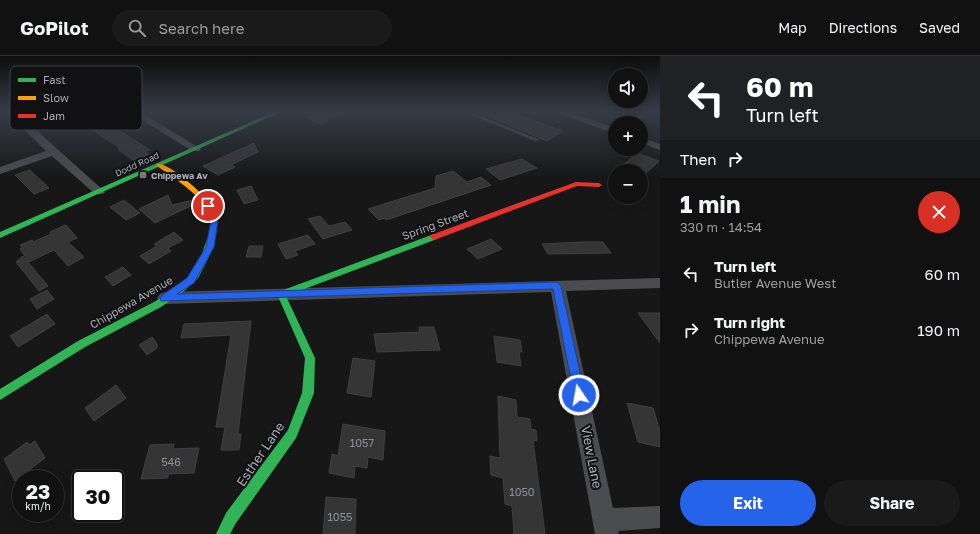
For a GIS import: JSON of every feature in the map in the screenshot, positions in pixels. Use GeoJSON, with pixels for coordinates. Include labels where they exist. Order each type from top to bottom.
{"type":"FeatureCollection","features":[{"type":"Feature","properties":{"kind":"street"},"geometry":{"type":"LineString","coordinates":[[34,133],[52,152],[99,192]]}},
{"type":"Feature","properties":{"kind":"street"},"geometry":{"type":"LineString","coordinates":[[170,133],[196,149]]}},
{"type":"Feature","properties":{"kind":"street","name":"Dodd Road"},"geometry":{"type":"LineString","coordinates":[[0,235],[231,133]]}},
{"type":"Feature","properties":{"kind":"street"},"geometry":{"type":"LineString","coordinates":[[648,143],[660,147]]}},
{"type":"Feature","properties":{"kind":"street"},"geometry":{"type":"LineString","coordinates":[[0,171],[52,152]]}},
{"type":"Feature","properties":{"kind":"street","name":"Chippewa Avenue"},"geometry":{"type":"LineString","coordinates":[[0,396],[78,345],[165,298],[191,281],[210,247],[214,220],[208,206],[193,189],[159,165]]}},
{"type":"Feature","properties":{"kind":"street","name":"Spring Street"},"geometry":{"type":"LineString","coordinates":[[281,294],[576,184],[599,185]]}},
{"type":"Feature","properties":{"kind":"street"},"geometry":{"type":"LineString","coordinates":[[165,298],[660,283]]}},
{"type":"Feature","properties":{"kind":"street","name":"View Lane"},"geometry":{"type":"LineString","coordinates":[[557,286],[606,527]]}},
{"type":"Feature","properties":{"kind":"street","name":"Esther Lane"},"geometry":{"type":"LineString","coordinates":[[223,534],[231,518],[292,434],[308,393],[310,358],[281,294]]}},
{"type":"Feature","properties":{"kind":"street"},"geometry":{"type":"LineString","coordinates":[[606,527],[660,517]]}},
{"type":"Feature","properties":{"kind":"lane"},"geometry":{"type":"LineString","coordinates":[[520,133],[537,140]]}},
{"type":"Feature","properties":{"kind":"building"},"geometry":{"type":"Polygon","coordinates":[[[98,133],[124,133],[150,150],[145,152],[149,154],[134,161],[118,149],[120,148],[98,133]]]}},
{"type":"Feature","properties":{"kind":"building"},"geometry":{"type":"Polygon","coordinates":[[[529,133],[559,133],[547,141],[529,133]]]}},
{"type":"Feature","properties":{"kind":"building"},"geometry":{"type":"Polygon","coordinates":[[[254,143],[258,152],[231,165],[235,167],[218,175],[203,166],[254,143]]]}},
{"type":"Feature","properties":{"kind":"building"},"geometry":{"type":"Polygon","coordinates":[[[634,156],[645,156],[659,161],[648,171],[648,164],[624,164],[634,156]]]}},
{"type":"Feature","properties":{"kind":"building"},"geometry":{"type":"Polygon","coordinates":[[[522,159],[537,168],[500,180],[486,169],[522,159]]]}},
{"type":"Feature","properties":{"kind":"building"},"geometry":{"type":"Polygon","coordinates":[[[30,170],[49,188],[34,194],[15,175],[30,170]]]}},
{"type":"Feature","properties":{"kind":"building"},"geometry":{"type":"Polygon","coordinates":[[[453,171],[467,182],[481,177],[491,185],[386,220],[385,218],[379,220],[368,209],[435,188],[436,176],[453,171]]]}},
{"type":"Feature","properties":{"kind":"building"},"geometry":{"type":"Polygon","coordinates":[[[251,186],[258,200],[244,204],[237,190],[251,186]]]}},
{"type":"Feature","properties":{"kind":"building"},"geometry":{"type":"Polygon","coordinates":[[[168,195],[172,205],[193,200],[195,204],[155,223],[139,209],[168,195]]]}},
{"type":"Feature","properties":{"kind":"building"},"geometry":{"type":"Polygon","coordinates":[[[124,200],[140,213],[126,220],[110,207],[124,200]]]}},
{"type":"Feature","properties":{"kind":"building"},"geometry":{"type":"Polygon","coordinates":[[[320,216],[329,226],[345,222],[352,230],[323,239],[308,219],[320,216]]]}},
{"type":"Feature","properties":{"kind":"building"},"geometry":{"type":"Polygon","coordinates":[[[65,225],[77,238],[68,242],[84,257],[68,266],[54,250],[29,262],[20,249],[22,248],[20,245],[32,240],[33,242],[51,234],[50,232],[65,225]]]}},
{"type":"Feature","properties":{"kind":"building"},"geometry":{"type":"Polygon","coordinates":[[[174,232],[183,240],[168,248],[171,251],[149,264],[140,256],[157,246],[154,244],[174,232]]]}},
{"type":"Feature","properties":{"kind":"building"},"geometry":{"type":"Polygon","coordinates":[[[308,235],[315,244],[295,251],[298,255],[286,259],[278,244],[308,235]]]}},
{"type":"Feature","properties":{"kind":"building"},"geometry":{"type":"Polygon","coordinates":[[[491,239],[502,249],[478,259],[467,249],[491,239]]]}},
{"type":"Feature","properties":{"kind":"building"},"geometry":{"type":"Polygon","coordinates":[[[603,242],[611,253],[548,254],[542,244],[603,242]]]}},
{"type":"Feature","properties":{"kind":"building"},"geometry":{"type":"Polygon","coordinates":[[[249,246],[263,246],[261,257],[246,257],[249,246]]]}},
{"type":"Feature","properties":{"kind":"building"},"geometry":{"type":"Polygon","coordinates":[[[23,256],[48,286],[39,291],[16,262],[23,256]]]}},
{"type":"Feature","properties":{"kind":"building"},"geometry":{"type":"Polygon","coordinates":[[[123,267],[131,275],[113,286],[105,277],[123,267]]]}},
{"type":"Feature","properties":{"kind":"building"},"geometry":{"type":"Polygon","coordinates":[[[47,290],[54,299],[37,309],[30,299],[47,290]]]}},
{"type":"Feature","properties":{"kind":"building"},"geometry":{"type":"Polygon","coordinates":[[[638,313],[660,313],[660,343],[638,313]]]}},
{"type":"Feature","properties":{"kind":"building"},"geometry":{"type":"Polygon","coordinates":[[[47,314],[55,324],[18,347],[10,336],[47,314]]]}},
{"type":"Feature","properties":{"kind":"building"},"geometry":{"type":"Polygon","coordinates":[[[251,321],[238,434],[241,434],[239,450],[221,450],[225,427],[216,427],[231,335],[181,338],[184,324],[251,321]]]}},
{"type":"Feature","properties":{"kind":"building"},"geometry":{"type":"Polygon","coordinates":[[[419,327],[434,327],[440,350],[377,352],[374,334],[420,332],[419,327]]]}},
{"type":"Feature","properties":{"kind":"building"},"geometry":{"type":"Polygon","coordinates":[[[494,336],[520,340],[522,352],[519,352],[521,366],[497,362],[494,336]]]}},
{"type":"Feature","properties":{"kind":"building"},"geometry":{"type":"Polygon","coordinates":[[[152,337],[157,344],[157,348],[147,355],[139,345],[152,337]]]}},
{"type":"Feature","properties":{"kind":"building"},"geometry":{"type":"Polygon","coordinates":[[[353,358],[375,361],[371,397],[347,393],[353,358]]]}},
{"type":"Feature","properties":{"kind":"building"},"geometry":{"type":"Polygon","coordinates":[[[116,385],[126,398],[94,421],[85,408],[116,385]]]}},
{"type":"Feature","properties":{"kind":"building"},"geometry":{"type":"Polygon","coordinates":[[[498,396],[516,400],[517,417],[530,419],[531,429],[536,430],[537,441],[533,440],[545,534],[514,534],[512,506],[505,504],[503,478],[491,475],[490,456],[500,458],[498,396]]]}},
{"type":"Feature","properties":{"kind":"building"},"geometry":{"type":"Polygon","coordinates":[[[627,403],[653,408],[660,431],[660,447],[638,442],[627,403]]]}},
{"type":"Feature","properties":{"kind":"building"},"geometry":{"type":"Polygon","coordinates":[[[343,424],[385,431],[383,460],[368,457],[367,468],[355,466],[354,478],[329,473],[332,454],[338,456],[343,424]]]}},
{"type":"Feature","properties":{"kind":"building"},"geometry":{"type":"Polygon","coordinates":[[[35,441],[45,458],[29,470],[12,470],[12,475],[4,459],[27,442],[29,445],[35,441]]]}},
{"type":"Feature","properties":{"kind":"building"},"geometry":{"type":"Polygon","coordinates":[[[174,444],[173,449],[199,448],[194,473],[168,474],[168,478],[141,479],[150,445],[174,444]]]}},
{"type":"Feature","properties":{"kind":"building"},"geometry":{"type":"Polygon","coordinates":[[[326,497],[356,499],[355,534],[323,534],[326,497]]]}},
{"type":"Feature","properties":{"kind":"traffic: fast"},"geometry":{"type":"LineString","coordinates":[[0,235],[230,133]]}},
{"type":"Feature","properties":{"kind":"traffic: fast"},"geometry":{"type":"LineString","coordinates":[[0,395],[81,344],[170,297],[181,289],[190,281],[200,268],[208,250],[214,231],[213,216]]}},
{"type":"Feature","properties":{"kind":"traffic: fast"},"geometry":{"type":"LineString","coordinates":[[223,534],[231,518],[292,434],[308,393],[310,358],[281,294],[434,237]]}},
{"type":"Feature","properties":{"kind":"traffic: slow"},"geometry":{"type":"LineString","coordinates":[[159,165],[183,181],[197,193],[209,207],[213,216]]}},
{"type":"Feature","properties":{"kind":"traffic: jam"},"geometry":{"type":"LineString","coordinates":[[434,237],[576,184],[599,185]]}},
{"type":"Feature","properties":{"kind":"place","name":"Chippewa Av"},"geometry":{"type":"Point","coordinates":[143,175]}},
{"type":"Feature","properties":{"kind":"route"},"geometry":{"type":"LineString","coordinates":[[208,206],[214,220],[210,247],[191,281],[165,298],[557,286],[579,395]]}}]}
